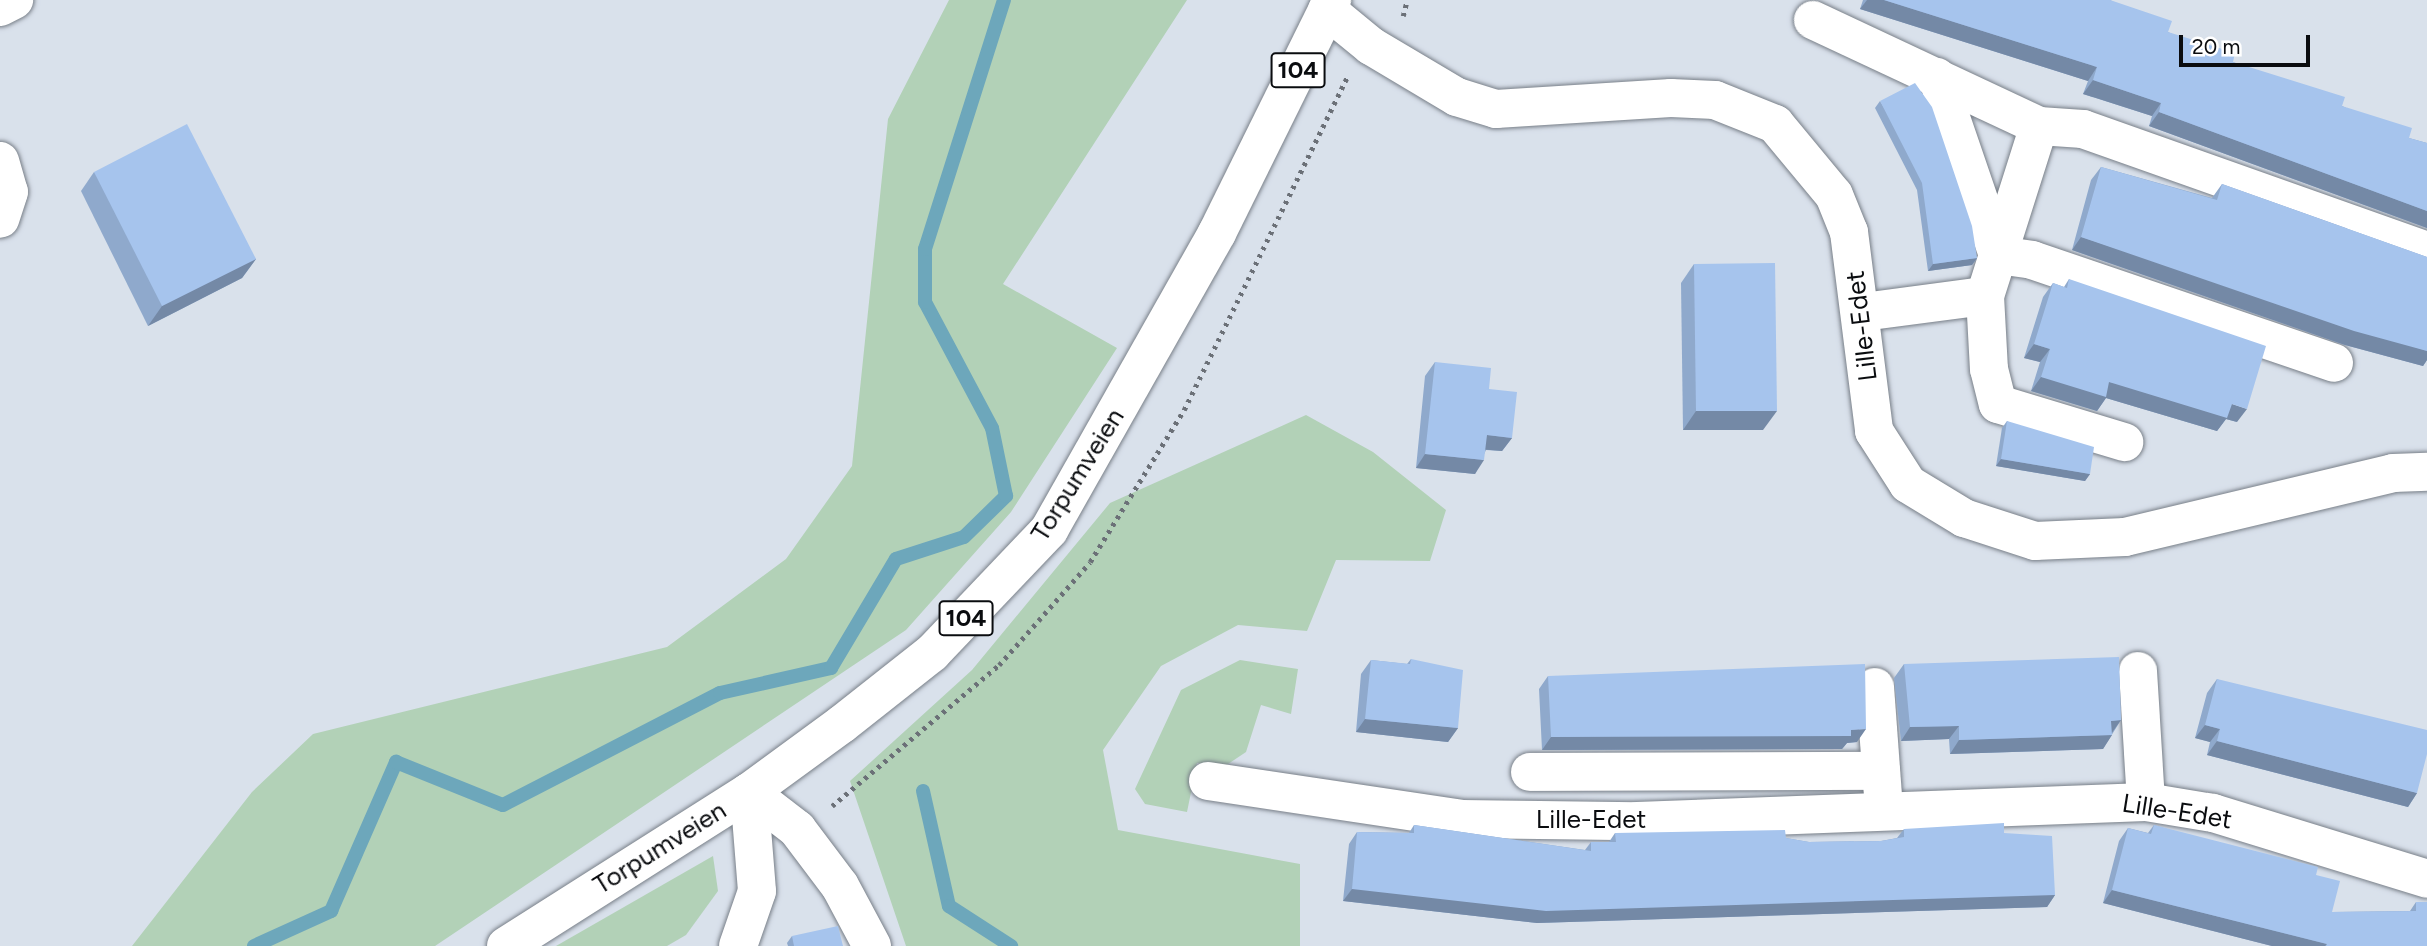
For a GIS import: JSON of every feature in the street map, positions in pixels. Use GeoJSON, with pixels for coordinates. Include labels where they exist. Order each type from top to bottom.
{"type":"FeatureCollection","features":[{"type":"Feature","properties":{"kind":"street"},"geometry":{"type":"LineString","coordinates":[[0,6],[14,0]]}},
{"type":"Feature","properties":{"kind":"street","name":"Lille-Edet"},"geometry":{"type":"LineString","coordinates":[[1330,5],[1382,53],[1458,97],[1496,109],[1682,99],[1715,100],[1775,124],[1834,195],[1849,232],[1863,312],[1874,431],[1908,484],[1964,518],[2035,541],[2125,537],[2393,473],[2427,472]]}},
{"type":"Feature","properties":{"kind":"street","name":"Torpumveien"},"geometry":{"type":"LineString","coordinates":[[506,946],[749,792],[932,653],[1049,530],[1211,244],[1330,5]]}},
{"type":"Feature","properties":{"kind":"street"},"geometry":{"type":"LineString","coordinates":[[1814,20],[2039,126],[2083,129],[2427,251]]}},
{"type":"Feature","properties":{"kind":"street"},"geometry":{"type":"LineString","coordinates":[[1937,77],[1997,255]]}},
{"type":"Feature","properties":{"kind":"street"},"geometry":{"type":"LineString","coordinates":[[2039,126],[1985,296],[1989,369],[1998,404],[2124,442]]}},
{"type":"Feature","properties":{"kind":"street"},"geometry":{"type":"LineString","coordinates":[[0,161],[9,192],[0,219]]}},
{"type":"Feature","properties":{"kind":"street"},"geometry":{"type":"LineString","coordinates":[[1997,255],[2032,260],[2334,363]]}},
{"type":"Feature","properties":{"kind":"street"},"geometry":{"type":"LineString","coordinates":[[1863,312],[1985,296]]}},
{"type":"Feature","properties":{"kind":"street"},"geometry":{"type":"LineString","coordinates":[[2138,671],[2146,802]]}},
{"type":"Feature","properties":{"kind":"street"},"geometry":{"type":"LineString","coordinates":[[1875,687],[1884,813]]}},
{"type":"Feature","properties":{"kind":"street"},"geometry":{"type":"LineString","coordinates":[[1530,772],[1881,771]]}},
{"type":"Feature","properties":{"kind":"street"},"geometry":{"type":"LineString","coordinates":[[1719,773],[1719,817]]}},
{"type":"Feature","properties":{"kind":"street","name":"Lille-Edet"},"geometry":{"type":"LineString","coordinates":[[1208,781],[1461,819],[1884,813],[2146,802],[2213,813],[2360,864],[2427,879]]}},
{"type":"Feature","properties":{"kind":"street"},"geometry":{"type":"LineString","coordinates":[[738,946],[757,891],[749,792]]}},
{"type":"Feature","properties":{"kind":"street"},"geometry":{"type":"LineString","coordinates":[[749,792],[797,829],[840,886],[872,946]]}},
{"type":"Feature","properties":{"kind":"green space"},"geometry":{"type":"Polygon","coordinates":[[[949,0],[1187,0],[1003,284],[1117,348],[1011,512],[906,630],[435,946],[132,946],[252,792],[313,734],[667,647],[786,559],[852,466],[888,119],[949,0]]]}},
{"type":"Feature","properties":{"kind":"green space"},"geometry":{"type":"Polygon","coordinates":[[[1306,415],[1373,452],[1446,510],[1430,561],[1336,560],[1307,631],[1238,625],[1161,666],[1103,750],[1118,830],[1300,864],[1300,946],[906,946],[850,781],[972,670],[1110,503],[1306,415]]]}},
{"type":"Feature","properties":{"kind":"green space"},"geometry":{"type":"Polygon","coordinates":[[[1240,660],[1298,669],[1291,714],[1261,705],[1246,752],[1225,766],[1197,763],[1187,812],[1145,804],[1135,789],[1181,690],[1240,660]]]}},
{"type":"Feature","properties":{"kind":"green space"},"geometry":{"type":"Polygon","coordinates":[[[713,856],[718,891],[686,935],[667,946],[556,946],[713,856]]]}},
{"type":"Feature","properties":{"kind":"building"},"geometry":{"type":"Polygon","coordinates":[[[1884,0],[2110,0],[2172,21],[2168,32],[2235,53],[2233,62],[2345,97],[2342,106],[2412,128],[2409,138],[2427,143],[2427,211],[2159,112],[2161,103],[2093,80],[2097,67],[1884,0]]]}},
{"type":"Feature","properties":{"kind":"building"},"geometry":{"type":"Polygon","coordinates":[[[1915,83],[1932,107],[1972,226],[1977,258],[1933,264],[1922,183],[1880,101],[1915,83]]]}},
{"type":"Feature","properties":{"kind":"building"},"geometry":{"type":"Polygon","coordinates":[[[187,124],[256,259],[162,306],[94,172],[187,124]]]}},
{"type":"Feature","properties":{"kind":"building"},"geometry":{"type":"Polygon","coordinates":[[[2101,167],[2217,200],[2222,184],[2427,257],[2427,351],[2354,331],[2081,237],[2101,167]]]}},
{"type":"Feature","properties":{"kind":"building"},"geometry":{"type":"Polygon","coordinates":[[[1775,263],[1777,411],[1696,411],[1694,264],[1775,263]]]}},
{"type":"Feature","properties":{"kind":"building"},"geometry":{"type":"Polygon","coordinates":[[[2069,279],[2266,346],[2247,409],[2232,404],[2227,418],[2109,382],[2106,397],[2041,377],[2050,349],[2034,344],[2053,283],[2067,288],[2069,279]]]}},
{"type":"Feature","properties":{"kind":"building"},"geometry":{"type":"Polygon","coordinates":[[[1435,362],[1491,368],[1489,389],[1517,392],[1512,438],[1487,435],[1484,460],[1425,454],[1435,362]]]}},
{"type":"Feature","properties":{"kind":"building"},"geometry":{"type":"Polygon","coordinates":[[[2007,421],[2094,447],[2090,474],[2001,459],[2007,421]]]}},
{"type":"Feature","properties":{"kind":"building"},"geometry":{"type":"Polygon","coordinates":[[[2119,657],[2121,720],[2111,721],[2112,735],[1959,740],[1959,726],[1910,727],[1904,664],[2119,657]]]}},
{"type":"Feature","properties":{"kind":"building"},"geometry":{"type":"Polygon","coordinates":[[[1411,659],[1463,670],[1458,728],[1365,719],[1371,660],[1410,664],[1411,659]]]}},
{"type":"Feature","properties":{"kind":"building"},"geometry":{"type":"Polygon","coordinates":[[[1865,664],[1866,729],[1851,730],[1851,736],[1551,737],[1548,676],[1865,664]]]}},
{"type":"Feature","properties":{"kind":"building"},"geometry":{"type":"Polygon","coordinates":[[[2217,679],[2427,730],[2427,754],[2417,793],[2217,741],[2220,729],[2205,725],[2217,679]]]}},
{"type":"Feature","properties":{"kind":"building"},"geometry":{"type":"Polygon","coordinates":[[[2004,823],[2004,833],[2052,836],[2055,895],[1546,911],[1352,889],[1357,832],[1414,833],[1414,825],[1591,851],[1591,842],[1616,842],[1615,833],[1785,830],[1786,838],[1809,842],[1881,841],[1904,837],[1904,829],[2004,823]]]}},
{"type":"Feature","properties":{"kind":"building"},"geometry":{"type":"Polygon","coordinates":[[[2154,825],[2318,867],[2316,875],[2340,881],[2332,912],[2416,911],[2416,902],[2427,902],[2427,946],[2326,946],[2327,944],[2112,890],[2128,828],[2151,834],[2154,825]]]}},
{"type":"Feature","properties":{"kind":"building"},"geometry":{"type":"Polygon","coordinates":[[[838,926],[843,946],[794,946],[792,936],[838,926]]]}},
{"type":"Feature","properties":{"kind":"waterway"},"geometry":{"type":"LineString","coordinates":[[254,946],[331,911],[396,762],[503,805],[720,693],[831,668],[896,559],[964,537],[1006,496],[992,428],[925,302],[925,249],[1004,0]]}},
{"type":"Feature","properties":{"kind":"waterway"},"geometry":{"type":"LineString","coordinates":[[923,791],[949,906],[1011,946]]}}]}
